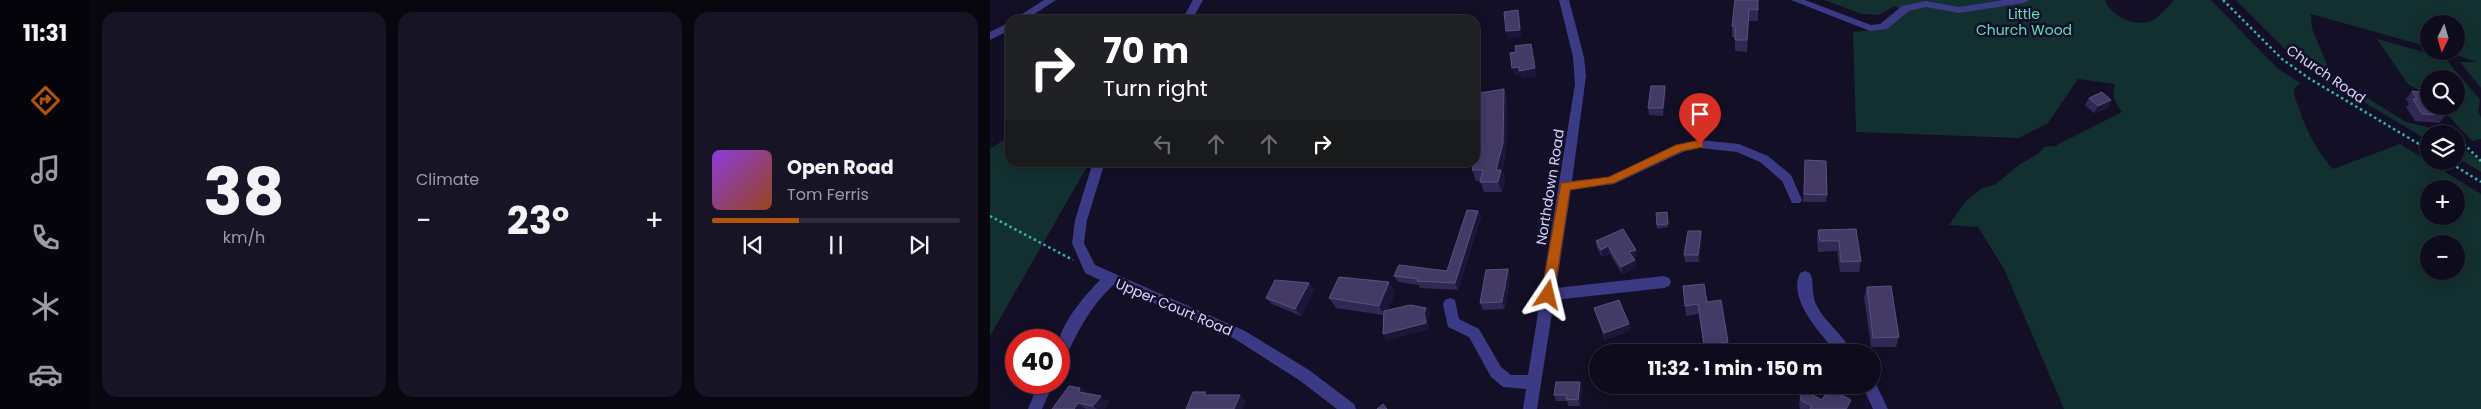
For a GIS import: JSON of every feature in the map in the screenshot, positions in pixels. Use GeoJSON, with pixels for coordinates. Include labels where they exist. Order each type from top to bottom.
{"type":"FeatureCollection","features":[{"type":"Feature","properties":{"kind":"street"},"geometry":{"type":"LineString","coordinates":[[1026,15],[1051,0]]}},
{"type":"Feature","properties":{"kind":"street"},"geometry":{"type":"LineString","coordinates":[[1189,15],[1198,0]]}},
{"type":"Feature","properties":{"kind":"street","name":"Northdown Road"},"geometry":{"type":"LineString","coordinates":[[1530,409],[1578,107],[1581,74],[1567,20],[1564,0]]}},
{"type":"Feature","properties":{"kind":"street"},"geometry":{"type":"LineString","coordinates":[[1796,0],[1870,28],[1883,27],[1906,8],[1926,4],[1959,10],[2024,0]]}},
{"type":"Feature","properties":{"kind":"street"},"geometry":{"type":"LineString","coordinates":[[990,37],[1005,28]]}},
{"type":"Feature","properties":{"kind":"street"},"geometry":{"type":"LineString","coordinates":[[1565,186],[1610,180],[1680,148],[1700,144],[1739,148],[1764,159],[1787,178],[1796,200]]}},
{"type":"Feature","properties":{"kind":"street"},"geometry":{"type":"LineString","coordinates":[[1090,269],[1078,243],[1081,220],[1097,167]]}},
{"type":"Feature","properties":{"kind":"street","name":"Upper Court Road"},"geometry":{"type":"LineString","coordinates":[[1090,269],[1240,335],[1304,375],[1349,409]]}},
{"type":"Feature","properties":{"kind":"street"},"geometry":{"type":"LineString","coordinates":[[1805,277],[1803,291],[1807,304],[1838,344]]}},
{"type":"Feature","properties":{"kind":"street"},"geometry":{"type":"LineString","coordinates":[[1070,333],[1081,310],[1110,279]]}},
{"type":"Feature","properties":{"kind":"street"},"geometry":{"type":"LineString","coordinates":[[1548,295],[1664,282]]}},
{"type":"Feature","properties":{"kind":"street"},"geometry":{"type":"LineString","coordinates":[[1450,304],[1453,323],[1474,333],[1496,372],[1508,382],[1534,382]]}},
{"type":"Feature","properties":{"kind":"street"},"geometry":{"type":"LineString","coordinates":[[1035,409],[1042,394]]}},
{"type":"Feature","properties":{"kind":"street"},"geometry":{"type":"LineString","coordinates":[[1874,394],[1881,409]]}},
{"type":"Feature","properties":{"kind":"path","name":"Church Road"},"geometry":{"type":"LineString","coordinates":[[2222,0],[2282,59],[2310,79],[2420,145]]}},
{"type":"Feature","properties":{"kind":"path"},"geometry":{"type":"LineString","coordinates":[[2465,147],[2481,161]]}},
{"type":"Feature","properties":{"kind":"path"},"geometry":{"type":"LineString","coordinates":[[2462,170],[2481,182]]}},
{"type":"Feature","properties":{"kind":"path"},"geometry":{"type":"LineString","coordinates":[[990,216],[1090,269]]}},
{"type":"Feature","properties":{"kind":"green space","name":"Little Church Wood"},"geometry":{"type":"Polygon","coordinates":[[[1824,0],[2105,0],[2112,11],[2124,19],[2144,22],[2151,21],[2160,15],[2174,0],[2211,0],[2278,69],[2300,83],[2294,89],[2294,95],[2302,116],[2314,143],[2333,169],[2400,144],[2420,156],[2420,170],[2442,170],[2458,180],[2420,180],[2420,225],[2465,225],[2465,184],[2481,194],[2481,409],[2064,409],[2004,269],[1978,227],[1949,225],[1965,202],[1981,189],[1996,184],[2019,165],[2039,153],[2044,147],[2055,146],[2122,112],[2114,99],[2115,84],[2078,79],[2048,123],[2019,138],[1856,132],[1853,32],[1887,29],[1904,11],[1895,6],[1878,15],[1862,14],[1824,0]]]}},
{"type":"Feature","properties":{"kind":"green space"},"geometry":{"type":"Polygon","coordinates":[[[2236,0],[2481,0],[2481,88],[2460,62],[2478,62],[2465,58],[2465,15],[2420,15],[2420,44],[2311,14],[2312,28],[2331,75],[2406,122],[2420,125],[2420,136],[2299,63],[2236,0]]]}},
{"type":"Feature","properties":{"kind":"green space"},"geometry":{"type":"Polygon","coordinates":[[[2377,39],[2420,51],[2420,60],[2447,60],[2455,70],[2420,70],[2420,91],[2408,84],[2377,39]]]}},
{"type":"Feature","properties":{"kind":"green space"},"geometry":{"type":"Polygon","coordinates":[[[2465,82],[2480,100],[2478,112],[2481,117],[2481,139],[2472,141],[2465,134],[2465,125],[2457,125],[2447,115],[2465,115],[2465,82]]]}},
{"type":"Feature","properties":{"kind":"green space"},"geometry":{"type":"Polygon","coordinates":[[[1005,139],[1005,167],[1087,167],[990,336],[990,149],[1005,139]]]}},
{"type":"Feature","properties":{"kind":"green space"},"geometry":{"type":"Polygon","coordinates":[[[2465,150],[2481,161],[2481,172],[2465,162],[2465,150]]]}},
{"type":"Feature","properties":{"kind":"building"},"geometry":{"type":"Polygon","coordinates":[[[1735,0],[1758,0],[1758,10],[1749,9],[1747,40],[1735,40],[1735,26],[1732,26],[1735,0]]]}},
{"type":"Feature","properties":{"kind":"building"},"geometry":{"type":"Polygon","coordinates":[[[1518,10],[1520,30],[1506,31],[1504,12],[1518,10]]]}},
{"type":"Feature","properties":{"kind":"building"},"geometry":{"type":"Polygon","coordinates":[[[1531,44],[1535,68],[1519,71],[1519,67],[1512,68],[1510,53],[1516,52],[1515,46],[1531,44]]]}},
{"type":"Feature","properties":{"kind":"building"},"geometry":{"type":"Polygon","coordinates":[[[1651,86],[1665,86],[1663,108],[1648,108],[1651,86]]]}},
{"type":"Feature","properties":{"kind":"building"},"geometry":{"type":"Polygon","coordinates":[[[1504,89],[1503,143],[1496,170],[1501,170],[1498,182],[1480,182],[1483,170],[1472,170],[1473,167],[1480,167],[1480,93],[1504,89]]]}},
{"type":"Feature","properties":{"kind":"building"},"geometry":{"type":"Polygon","coordinates":[[[2412,91],[2420,92],[2420,111],[2413,99],[2417,99],[2412,91]]]}},
{"type":"Feature","properties":{"kind":"building"},"geometry":{"type":"Polygon","coordinates":[[[2102,92],[2111,100],[2098,106],[2089,98],[2102,92]]]}},
{"type":"Feature","properties":{"kind":"building"},"geometry":{"type":"Polygon","coordinates":[[[1805,160],[1826,161],[1827,195],[1804,194],[1805,160]]]}},
{"type":"Feature","properties":{"kind":"building"},"geometry":{"type":"Polygon","coordinates":[[[1467,210],[1478,211],[1455,283],[1417,281],[1418,279],[1394,276],[1399,265],[1447,271],[1467,210]]]}},
{"type":"Feature","properties":{"kind":"building"},"geometry":{"type":"Polygon","coordinates":[[[1667,212],[1668,224],[1657,225],[1656,213],[1667,212]]]}},
{"type":"Feature","properties":{"kind":"building"},"geometry":{"type":"Polygon","coordinates":[[[1623,229],[1636,250],[1629,252],[1635,260],[1621,267],[1608,246],[1601,250],[1596,241],[1623,229]]]}},
{"type":"Feature","properties":{"kind":"building"},"geometry":{"type":"Polygon","coordinates":[[[1856,229],[1861,261],[1841,262],[1839,241],[1820,241],[1818,230],[1856,229]]]}},
{"type":"Feature","properties":{"kind":"building"},"geometry":{"type":"Polygon","coordinates":[[[1688,231],[1701,231],[1698,255],[1684,255],[1688,231]]]}},
{"type":"Feature","properties":{"kind":"building"},"geometry":{"type":"Polygon","coordinates":[[[1508,269],[1502,302],[1480,303],[1486,270],[1508,269]]]}},
{"type":"Feature","properties":{"kind":"building"},"geometry":{"type":"Polygon","coordinates":[[[1339,277],[1389,282],[1379,306],[1329,298],[1339,277]]]}},
{"type":"Feature","properties":{"kind":"building"},"geometry":{"type":"Polygon","coordinates":[[[1275,280],[1309,283],[1295,309],[1266,298],[1275,280]]]}},
{"type":"Feature","properties":{"kind":"building"},"geometry":{"type":"Polygon","coordinates":[[[1704,284],[1707,302],[1721,300],[1728,342],[1704,344],[1698,304],[1685,306],[1683,286],[1704,284]]]}},
{"type":"Feature","properties":{"kind":"building"},"geometry":{"type":"Polygon","coordinates":[[[1891,286],[1899,337],[1873,338],[1867,287],[1891,286]]]}},
{"type":"Feature","properties":{"kind":"building"},"geometry":{"type":"Polygon","coordinates":[[[1619,300],[1629,324],[1604,333],[1594,308],[1619,300]]]}},
{"type":"Feature","properties":{"kind":"building"},"geometry":{"type":"Polygon","coordinates":[[[1410,305],[1426,308],[1424,313],[1426,323],[1383,334],[1384,311],[1410,305]]]}},
{"type":"Feature","properties":{"kind":"building"},"geometry":{"type":"Polygon","coordinates":[[[1556,382],[1580,382],[1578,400],[1566,399],[1567,395],[1554,395],[1556,382]]]}},
{"type":"Feature","properties":{"kind":"building"},"geometry":{"type":"Polygon","coordinates":[[[1070,386],[1080,388],[1079,392],[1101,396],[1093,406],[1078,403],[1074,409],[1052,409],[1063,394],[1070,394],[1070,386]]]}},
{"type":"Feature","properties":{"kind":"building"},"geometry":{"type":"Polygon","coordinates":[[[1193,392],[1206,392],[1204,395],[1240,395],[1234,409],[1186,409],[1193,392]]]}},
{"type":"Feature","properties":{"kind":"building"},"geometry":{"type":"Polygon","coordinates":[[[1802,394],[1811,394],[1822,400],[1826,394],[1840,394],[1851,400],[1846,409],[1810,409],[1812,406],[1802,401],[1800,397],[1802,394]]]}},
{"type":"Feature","properties":{"kind":"building"},"geometry":{"type":"Polygon","coordinates":[[[1383,404],[1387,409],[1377,409],[1383,404]]]}},
{"type":"Feature","properties":{"kind":"route"},"geometry":{"type":"LineString","coordinates":[[1548,295],[1565,186],[1587,185],[1610,180],[1629,173],[1658,157],[1680,148],[1700,144]]}}]}
